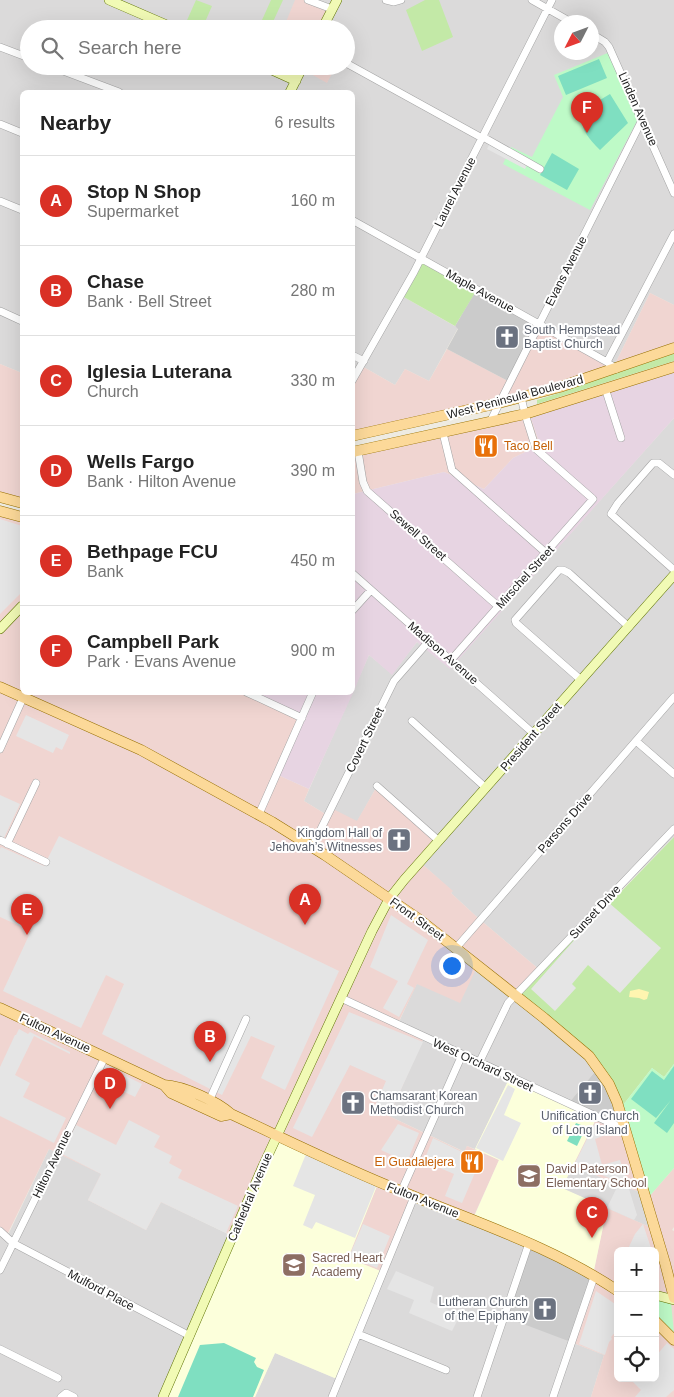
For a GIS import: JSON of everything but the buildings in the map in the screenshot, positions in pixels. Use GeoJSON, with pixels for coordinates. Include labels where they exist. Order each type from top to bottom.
{"type":"FeatureCollection","features":[{"type":"Feature","properties":{"kind":"main road","name":"West Peninsula Boulevard"},"geometry":{"type":"LineString","coordinates":[[355,435],[499,403],[560,387],[674,348]]}},
{"type":"Feature","properties":{"kind":"main road","name":"West Peninsula Boulevard"},"geometry":{"type":"LineString","coordinates":[[355,452],[525,414],[674,367]]}},
{"type":"Feature","properties":{"kind":"main road"},"geometry":{"type":"LineString","coordinates":[[0,497],[20,502]]}},
{"type":"Feature","properties":{"kind":"main road"},"geometry":{"type":"LineString","coordinates":[[0,511],[20,516]]}},
{"type":"Feature","properties":{"kind":"main road","name":"Front Street"},"geometry":{"type":"LineString","coordinates":[[0,687],[141,750],[259,814],[312,847],[390,899],[456,948],[586,1053],[609,1084],[617,1102],[674,1299]]}},
{"type":"Feature","properties":{"kind":"main road","name":"Fulton Avenue"},"geometry":{"type":"LineString","coordinates":[[0,1008],[164,1085],[171,1093],[221,1116],[231,1114]]}},
{"type":"Feature","properties":{"kind":"main road","name":"Fulton Avenue"},"geometry":{"type":"LineString","coordinates":[[164,1085],[174,1085],[210,1101],[231,1114],[401,1192],[529,1243],[555,1255],[614,1288]]}},
{"type":"Feature","properties":{"kind":"main road"},"geometry":{"type":"LineString","coordinates":[[659,1324],[674,1340]]}},
{"type":"Feature","properties":{"kind":"street"},"geometry":{"type":"LineString","coordinates":[[109,0],[155,20]]}},
{"type":"Feature","properties":{"kind":"street"},"geometry":{"type":"LineString","coordinates":[[308,0],[332,9]]}},
{"type":"Feature","properties":{"kind":"street"},"geometry":{"type":"LineString","coordinates":[[326,20],[337,0]]}},
{"type":"Feature","properties":{"kind":"street"},"geometry":{"type":"LineString","coordinates":[[386,0],[394,2],[400,0]]}},
{"type":"Feature","properties":{"kind":"street"},"geometry":{"type":"LineString","coordinates":[[532,0],[559,15]]}},
{"type":"Feature","properties":{"kind":"street","name":"Laurel Avenue"},"geometry":{"type":"LineString","coordinates":[[355,376],[421,258],[552,0]]}},
{"type":"Feature","properties":{"kind":"street","name":"Linden Avenue"},"geometry":{"type":"LineString","coordinates":[[599,38],[609,47],[674,193]]}},
{"type":"Feature","properties":{"kind":"street"},"geometry":{"type":"LineString","coordinates":[[0,47],[20,55]]}},
{"type":"Feature","properties":{"kind":"street"},"geometry":{"type":"LineString","coordinates":[[355,68],[540,169]]}},
{"type":"Feature","properties":{"kind":"street"},"geometry":{"type":"LineString","coordinates":[[74,75],[114,90]]}},
{"type":"Feature","properties":{"kind":"street"},"geometry":{"type":"LineString","coordinates":[[283,75],[296,81]]}},
{"type":"Feature","properties":{"kind":"street"},"geometry":{"type":"LineString","coordinates":[[291,90],[299,75]]}},
{"type":"Feature","properties":{"kind":"street","name":"Evans Avenue"},"geometry":{"type":"LineString","coordinates":[[490,422],[642,120]]}},
{"type":"Feature","properties":{"kind":"street"},"geometry":{"type":"LineString","coordinates":[[0,124],[20,132]]}},
{"type":"Feature","properties":{"kind":"street"},"geometry":{"type":"LineString","coordinates":[[0,201],[20,209]]}},
{"type":"Feature","properties":{"kind":"street","name":"Maple Avenue"},"geometry":{"type":"LineString","coordinates":[[355,222],[608,362],[616,369]]}},
{"type":"Feature","properties":{"kind":"street"},"geometry":{"type":"LineString","coordinates":[[608,362],[674,234]]}},
{"type":"Feature","properties":{"kind":"street"},"geometry":{"type":"LineString","coordinates":[[0,311],[20,320]]}},
{"type":"Feature","properties":{"kind":"street"},"geometry":{"type":"LineString","coordinates":[[355,356],[364,361]]}},
{"type":"Feature","properties":{"kind":"street"},"geometry":{"type":"LineString","coordinates":[[605,388],[621,438]]}},
{"type":"Feature","properties":{"kind":"street"},"geometry":{"type":"LineString","coordinates":[[521,397],[525,414]]}},
{"type":"Feature","properties":{"kind":"street","name":"Mirschel Street"},"geometry":{"type":"LineString","coordinates":[[451,660],[593,499],[536,449],[525,414]]}},
{"type":"Feature","properties":{"kind":"street"},"geometry":{"type":"LineString","coordinates":[[443,432],[452,470],[546,553]]}},
{"type":"Feature","properties":{"kind":"street","name":"Sewell Street"},"geometry":{"type":"LineString","coordinates":[[355,452],[367,491],[498,607]]}},
{"type":"Feature","properties":{"kind":"street"},"geometry":{"type":"LineString","coordinates":[[674,475],[659,463],[653,463],[618,503],[611,514],[674,570]]}},
{"type":"Feature","properties":{"kind":"street"},"geometry":{"type":"LineString","coordinates":[[581,680],[519,627],[514,620],[558,570],[564,570],[569,573],[629,627]]}},
{"type":"Feature","properties":{"kind":"street","name":"Madison Avenue"},"geometry":{"type":"LineString","coordinates":[[355,576],[534,734]]}},
{"type":"Feature","properties":{"kind":"street","name":"President Street"},"geometry":{"type":"LineString","coordinates":[[341,998],[372,931],[390,899],[674,576]]}},
{"type":"Feature","properties":{"kind":"street"},"geometry":{"type":"LineString","coordinates":[[355,608],[371,590]]}},
{"type":"Feature","properties":{"kind":"street"},"geometry":{"type":"LineString","coordinates":[[0,629],[20,608]]}},
{"type":"Feature","properties":{"kind":"street","name":"Covert Street"},"geometry":{"type":"LineString","coordinates":[[312,847],[394,681],[429,641]]}},
{"type":"Feature","properties":{"kind":"street"},"geometry":{"type":"LineString","coordinates":[[252,695],[302,718]]}},
{"type":"Feature","properties":{"kind":"street"},"geometry":{"type":"LineString","coordinates":[[259,814],[312,695]]}},
{"type":"Feature","properties":{"kind":"street","name":"Parsons Drive"},"geometry":{"type":"LineString","coordinates":[[456,948],[674,697]]}},
{"type":"Feature","properties":{"kind":"street"},"geometry":{"type":"LineString","coordinates":[[0,749],[23,698]]}},
{"type":"Feature","properties":{"kind":"street"},"geometry":{"type":"LineString","coordinates":[[412,721],[486,788]]}},
{"type":"Feature","properties":{"kind":"street"},"geometry":{"type":"LineString","coordinates":[[636,741],[674,774]]}},
{"type":"Feature","properties":{"kind":"street"},"geometry":{"type":"LineString","coordinates":[[7,844],[36,783]]}},
{"type":"Feature","properties":{"kind":"street"},"geometry":{"type":"LineString","coordinates":[[377,786],[439,841]]}},
{"type":"Feature","properties":{"kind":"street","name":"Sunset Drive"},"geometry":{"type":"LineString","coordinates":[[479,1063],[508,1003],[674,829]]}},
{"type":"Feature","properties":{"kind":"street"},"geometry":{"type":"LineString","coordinates":[[0,840],[46,862]]}},
{"type":"Feature","properties":{"kind":"street","name":"West Orchard Street"},"geometry":{"type":"LineString","coordinates":[[341,998],[626,1130]]}},
{"type":"Feature","properties":{"kind":"street","name":"Cathedral Avenue"},"geometry":{"type":"LineString","coordinates":[[163,1397],[277,1135],[341,998]]}},
{"type":"Feature","properties":{"kind":"street"},"geometry":{"type":"LineString","coordinates":[[210,1101],[246,1019]]}},
{"type":"Feature","properties":{"kind":"street"},"geometry":{"type":"LineString","coordinates":[[401,1192],[462,1055]]}},
{"type":"Feature","properties":{"kind":"street","name":"Hilton Avenue"},"geometry":{"type":"LineString","coordinates":[[0,1270],[105,1057]]}},
{"type":"Feature","properties":{"kind":"street"},"geometry":{"type":"LineString","coordinates":[[332,1397],[414,1197]]}},
{"type":"Feature","properties":{"kind":"street","name":"Mulford Place"},"geometry":{"type":"LineString","coordinates":[[0,1231],[13,1243],[190,1336]]}},
{"type":"Feature","properties":{"kind":"street"},"geometry":{"type":"LineString","coordinates":[[477,1397],[529,1243]]}},
{"type":"Feature","properties":{"kind":"street"},"geometry":{"type":"LineString","coordinates":[[553,1397],[594,1276]]}},
{"type":"Feature","properties":{"kind":"street"},"geometry":{"type":"LineString","coordinates":[[659,1296],[674,1299]]}},
{"type":"Feature","properties":{"kind":"street"},"geometry":{"type":"LineString","coordinates":[[358,1334],[446,1370]]}},
{"type":"Feature","properties":{"kind":"street"},"geometry":{"type":"LineString","coordinates":[[0,1349],[58,1378]]}},
{"type":"Feature","properties":{"kind":"street"},"geometry":{"type":"LineString","coordinates":[[61,1397],[66,1394],[74,1397]]}},
{"type":"Feature","properties":{"kind":"shaded area"},"geometry":{"type":"Polygon","coordinates":[[[0,0],[674,0],[674,305],[650,293],[613,368],[402,296],[458,328],[429,381],[405,369],[395,385],[360,365],[355,374],[355,90],[20,90],[20,372],[0,364],[0,0]]]}},
{"type":"Feature","properties":{"kind":"shaded area"},"geometry":{"type":"Polygon","coordinates":[[[295,0],[308,0],[330,10],[325,20],[287,20],[295,0]]]}},
{"type":"Feature","properties":{"kind":"shaded area"},"geometry":{"type":"Polygon","coordinates":[[[313,75],[331,75],[327,83],[313,75]]]}},
{"type":"Feature","properties":{"kind":"shaded area"},"geometry":{"type":"Polygon","coordinates":[[[492,139],[530,159],[525,169],[487,149],[492,139]]]}},
{"type":"Feature","properties":{"kind":"shaded area"},"geometry":{"type":"Polygon","coordinates":[[[476,291],[537,325],[508,381],[447,349],[458,329],[455,326],[476,291]]]}},
{"type":"Feature","properties":{"kind":"shaded area"},"geometry":{"type":"Polygon","coordinates":[[[650,293],[674,305],[674,345],[613,368],[650,293]]]}},
{"type":"Feature","properties":{"kind":"shaded area"},"geometry":{"type":"Polygon","coordinates":[[[537,325],[613,368],[559,386],[355,435],[355,374],[360,365],[395,385],[405,369],[429,381],[447,349],[508,381],[537,325]]]}},
{"type":"Feature","properties":{"kind":"shaded area"},"geometry":{"type":"Polygon","coordinates":[[[0,364],[20,372],[20,500],[0,495],[0,364]]]}},
{"type":"Feature","properties":{"kind":"shaded area"},"geometry":{"type":"Polygon","coordinates":[[[674,370],[674,418],[450,669],[417,642],[392,675],[369,655],[355,688],[355,494],[444,472],[484,489],[513,458],[540,445],[531,418],[674,370]]]}},
{"type":"Feature","properties":{"kind":"shaded area"},"geometry":{"type":"Polygon","coordinates":[[[531,418],[540,445],[513,458],[484,489],[444,472],[355,494],[355,456],[531,418]]]}},
{"type":"Feature","properties":{"kind":"shaded area"},"geometry":{"type":"Polygon","coordinates":[[[674,418],[674,837],[541,971],[478,918],[421,863],[376,788],[357,822],[331,809],[327,815],[304,801],[351,695],[355,695],[355,686],[369,655],[392,674],[417,642],[450,668],[674,418]]]}},
{"type":"Feature","properties":{"kind":"shaded area"},"geometry":{"type":"Polygon","coordinates":[[[0,511],[20,516],[20,695],[253,695],[304,718],[278,775],[309,789],[304,801],[327,815],[331,808],[357,821],[376,788],[439,843],[421,863],[453,891],[451,893],[478,918],[541,971],[519,995],[477,967],[460,1003],[417,984],[398,1023],[425,1035],[389,1116],[464,1152],[467,1146],[499,1160],[473,1218],[415,1195],[383,1272],[348,1258],[377,1186],[234,1240],[226,1232],[161,1202],[146,1230],[88,1200],[101,1174],[49,1149],[7,1235],[0,1228],[0,511]]]}},
{"type":"Feature","properties":{"kind":"shaded area"},"geometry":{"type":"Polygon","coordinates":[[[0,519],[20,525],[20,594],[0,614],[0,519]]]}},
{"type":"Feature","properties":{"kind":"shaded area"},"geometry":{"type":"Polygon","coordinates":[[[253,695],[352,695],[309,789],[278,775],[304,718],[253,695]]]}},
{"type":"Feature","properties":{"kind":"shaded area"},"geometry":{"type":"Polygon","coordinates":[[[26,715],[69,735],[62,750],[56,747],[53,753],[16,736],[26,715]]]}},
{"type":"Feature","properties":{"kind":"shaded area"},"geometry":{"type":"Polygon","coordinates":[[[0,795],[20,804],[3,840],[0,839],[0,795]]]}},
{"type":"Feature","properties":{"kind":"shaded area"},"geometry":{"type":"Polygon","coordinates":[[[59,836],[339,971],[285,1090],[261,1078],[275,1046],[251,1036],[222,1095],[102,1034],[124,984],[106,975],[81,1028],[3,991],[31,931],[0,917],[0,849],[1,847],[44,866],[59,836]]]}},
{"type":"Feature","properties":{"kind":"shaded area"},"geometry":{"type":"Polygon","coordinates":[[[608,902],[661,948],[620,993],[588,965],[572,984],[576,988],[555,1011],[531,989],[608,902]]]}},
{"type":"Feature","properties":{"kind":"shaded area"},"geometry":{"type":"Polygon","coordinates":[[[391,915],[428,940],[407,984],[414,988],[399,1017],[383,1008],[398,981],[370,967],[391,915]]]}},
{"type":"Feature","properties":{"kind":"shaded area"},"geometry":{"type":"Polygon","coordinates":[[[477,966],[599,1067],[567,1105],[509,1079],[475,1149],[467,1146],[465,1152],[389,1116],[425,1035],[398,1024],[417,983],[477,966]]]}},
{"type":"Feature","properties":{"kind":"shaded area"},"geometry":{"type":"Polygon","coordinates":[[[349,1012],[423,1042],[390,1113],[375,1106],[386,1081],[350,1065],[312,1137],[293,1128],[349,1012]]]}},
{"type":"Feature","properties":{"kind":"shaded area"},"geometry":{"type":"Polygon","coordinates":[[[19,1029],[28,1034],[30,1032],[70,1052],[70,1054],[34,1036],[15,1075],[30,1083],[23,1097],[66,1118],[54,1143],[0,1116],[0,1067],[19,1029]]]}},
{"type":"Feature","properties":{"kind":"shaded area"},"geometry":{"type":"Polygon","coordinates":[[[104,1065],[142,1084],[135,1097],[98,1079],[104,1065]]]}},
{"type":"Feature","properties":{"kind":"shaded area"},"geometry":{"type":"Polygon","coordinates":[[[599,1067],[627,1132],[567,1105],[599,1067]]]}},
{"type":"Feature","properties":{"kind":"shaded area","name":"David Paterson Elementary School"},"geometry":{"type":"Polygon","coordinates":[[[509,1079],[596,1119],[562,1188],[607,1208],[594,1270],[473,1219],[499,1160],[475,1149],[509,1079]]]}},
{"type":"Feature","properties":{"kind":"shaded area"},"geometry":{"type":"Polygon","coordinates":[[[508,1085],[515,1089],[504,1115],[521,1123],[503,1161],[476,1148],[508,1085]]]}},
{"type":"Feature","properties":{"kind":"shaded area"},"geometry":{"type":"Polygon","coordinates":[[[596,1119],[627,1132],[647,1199],[674,1168],[674,1227],[672,1230],[674,1231],[674,1397],[591,1397],[604,1355],[571,1342],[594,1270],[607,1208],[654,1229],[644,1193],[618,1185],[573,1165],[596,1119]]]}},
{"type":"Feature","properties":{"kind":"shaded area"},"geometry":{"type":"Polygon","coordinates":[[[129,1120],[160,1136],[154,1147],[172,1156],[169,1163],[182,1170],[178,1178],[238,1206],[226,1233],[161,1202],[146,1230],[88,1200],[101,1174],[62,1154],[76,1125],[116,1145],[129,1120]]]}},
{"type":"Feature","properties":{"kind":"shaded area"},"geometry":{"type":"Polygon","coordinates":[[[595,1123],[611,1133],[595,1139],[602,1165],[620,1160],[627,1181],[618,1182],[575,1163],[595,1123]]]}},
{"type":"Feature","properties":{"kind":"shaded area"},"geometry":{"type":"Polygon","coordinates":[[[398,1124],[419,1133],[407,1162],[381,1150],[398,1124]]]}},
{"type":"Feature","properties":{"kind":"shaded area"},"geometry":{"type":"Polygon","coordinates":[[[433,1138],[464,1153],[462,1160],[477,1168],[462,1203],[445,1196],[454,1174],[424,1161],[433,1138]]]}},
{"type":"Feature","properties":{"kind":"shaded area","name":"Sacred Heart Academy"},"geometry":{"type":"Polygon","coordinates":[[[277,1139],[377,1186],[348,1258],[383,1272],[337,1379],[275,1353],[255,1397],[166,1397],[277,1139]]]}},
{"type":"Feature","properties":{"kind":"shaded area"},"geometry":{"type":"Polygon","coordinates":[[[49,1149],[102,1174],[88,1200],[146,1230],[161,1202],[226,1233],[234,1240],[166,1397],[0,1397],[0,1228],[8,1235],[49,1149]]]}},
{"type":"Feature","properties":{"kind":"shaded area"},"geometry":{"type":"Polygon","coordinates":[[[306,1154],[377,1184],[355,1238],[316,1222],[312,1229],[303,1225],[315,1195],[293,1186],[306,1154]]]}},
{"type":"Feature","properties":{"kind":"shaded area"},"geometry":{"type":"Polygon","coordinates":[[[573,1165],[618,1185],[644,1193],[654,1229],[561,1188],[573,1165]]]}},
{"type":"Feature","properties":{"kind":"shaded area"},"geometry":{"type":"Polygon","coordinates":[[[618,1185],[629,1189],[637,1215],[634,1220],[607,1208],[618,1185]]]}},
{"type":"Feature","properties":{"kind":"shaded area"},"geometry":{"type":"Polygon","coordinates":[[[415,1195],[530,1243],[571,1342],[604,1355],[591,1397],[255,1397],[275,1353],[337,1379],[415,1195]]]}},
{"type":"Feature","properties":{"kind":"shaded area"},"geometry":{"type":"Polygon","coordinates":[[[363,1224],[390,1236],[377,1268],[349,1257],[363,1224]]]}},
{"type":"Feature","properties":{"kind":"shaded area"},"geometry":{"type":"Polygon","coordinates":[[[643,1224],[651,1247],[629,1247],[635,1234],[643,1224]]]}},
{"type":"Feature","properties":{"kind":"shaded area"},"geometry":{"type":"Polygon","coordinates":[[[530,1243],[594,1276],[571,1342],[505,1317],[530,1243]]]}},
{"type":"Feature","properties":{"kind":"shaded area"},"geometry":{"type":"Polygon","coordinates":[[[396,1271],[434,1287],[430,1302],[460,1315],[452,1331],[409,1313],[414,1300],[387,1289],[396,1271]]]}},
{"type":"Feature","properties":{"kind":"shaded area"},"geometry":{"type":"Polygon","coordinates":[[[596,1291],[614,1303],[614,1334],[605,1355],[579,1344],[596,1291]]]}},
{"type":"Feature","properties":{"kind":"shaded area"},"geometry":{"type":"Polygon","coordinates":[[[667,1343],[674,1349],[674,1390],[666,1397],[635,1397],[641,1390],[633,1382],[659,1382],[659,1352],[667,1343]]]}},
{"type":"Feature","properties":{"kind":"green space"},"geometry":{"type":"Polygon","coordinates":[[[196,0],[212,6],[206,20],[187,20],[196,0]]]}},
{"type":"Feature","properties":{"kind":"green space"},"geometry":{"type":"Polygon","coordinates":[[[271,0],[283,0],[274,20],[262,20],[271,0]]]}},
{"type":"Feature","properties":{"kind":"green space"},"geometry":{"type":"Polygon","coordinates":[[[425,0],[439,0],[453,37],[422,51],[406,10],[425,0]]]}},
{"type":"Feature","properties":{"kind":"green space"},"geometry":{"type":"Polygon","coordinates":[[[610,52],[638,119],[590,210],[503,164],[511,147],[532,157],[563,97],[554,75],[591,60],[599,60],[599,57],[610,52]]]}},
{"type":"Feature","properties":{"kind":"green space"},"geometry":{"type":"Polygon","coordinates":[[[599,59],[607,78],[566,95],[558,76],[599,59]]]}},
{"type":"Feature","properties":{"kind":"green space"},"geometry":{"type":"Polygon","coordinates":[[[610,94],[628,123],[600,150],[585,132],[583,119],[591,107],[610,94]]]}},
{"type":"Feature","properties":{"kind":"green space"},"geometry":{"type":"Polygon","coordinates":[[[552,153],[579,169],[567,190],[540,175],[552,153]]]}},
{"type":"Feature","properties":{"kind":"green space"},"geometry":{"type":"Polygon","coordinates":[[[422,260],[476,291],[455,326],[402,296],[422,260]]]}},
{"type":"Feature","properties":{"kind":"green space"},"geometry":{"type":"Polygon","coordinates":[[[674,353],[674,361],[537,404],[537,400],[674,353]]]}},
{"type":"Feature","properties":{"kind":"green space"},"geometry":{"type":"Polygon","coordinates":[[[674,837],[674,1064],[664,1077],[652,1068],[620,1109],[601,1070],[519,995],[608,902],[614,899],[674,837]]]}},
{"type":"Feature","properties":{"kind":"green space"},"geometry":{"type":"Polygon","coordinates":[[[674,1064],[674,1168],[647,1199],[620,1109],[652,1068],[664,1077],[674,1064]]]}},
{"type":"Feature","properties":{"kind":"green space"},"geometry":{"type":"Polygon","coordinates":[[[674,1066],[674,1123],[667,1133],[654,1123],[671,1100],[656,1118],[631,1099],[652,1071],[664,1080],[674,1066]]]}},
{"type":"Feature","properties":{"kind":"green space"},"geometry":{"type":"Polygon","coordinates":[[[576,1123],[586,1127],[577,1146],[567,1141],[576,1123]]]}},
{"type":"Feature","properties":{"kind":"green space"},"geometry":{"type":"Polygon","coordinates":[[[659,1300],[671,1302],[674,1334],[659,1321],[659,1300]]]}},
{"type":"Feature","properties":{"kind":"green space"},"geometry":{"type":"Polygon","coordinates":[[[224,1343],[256,1358],[254,1362],[257,1367],[264,1370],[253,1397],[178,1397],[200,1345],[224,1343]]]}},
{"type":"Feature","properties":{"kind":"sand"},"geometry":{"type":"Polygon","coordinates":[[[639,989],[649,992],[647,999],[629,997],[630,991],[639,989]]]}},
{"type":"Feature","properties":{"kind":"place","name":"Campbell Park"},"geometry":{"type":"Point","coordinates":[587,133]}},
{"type":"Feature","properties":{"kind":"place","name":"South Hempstead Baptist Church"},"geometry":{"type":"Point","coordinates":[507,337]}},
{"type":"Feature","properties":{"kind":"place","name":"Taco Bell"},"geometry":{"type":"Point","coordinates":[486,446]}},
{"type":"Feature","properties":{"kind":"place","name":"Kingdom Hall of Jehovah’s Witnesses"},"geometry":{"type":"Point","coordinates":[399,840]}},
{"type":"Feature","properties":{"kind":"place","name":"Stop N Shop"},"geometry":{"type":"Point","coordinates":[305,925]}},
{"type":"Feature","properties":{"kind":"place","name":"Bethpage FCU"},"geometry":{"type":"Point","coordinates":[27,935]}},
{"type":"Feature","properties":{"kind":"place","name":"Chase"},"geometry":{"type":"Point","coordinates":[210,1062]}},
{"type":"Feature","properties":{"kind":"place","name":"Unification Church of Long Island"},"geometry":{"type":"Point","coordinates":[590,1093]}},
{"type":"Feature","properties":{"kind":"place","name":"Chamsarant Korean Methodist Church"},"geometry":{"type":"Point","coordinates":[353,1103]}},
{"type":"Feature","properties":{"kind":"place","name":"Wells Fargo"},"geometry":{"type":"Point","coordinates":[110,1109]}},
{"type":"Feature","properties":{"kind":"place","name":"El Guadalejera"},"geometry":{"type":"Point","coordinates":[472,1162]}},
{"type":"Feature","properties":{"kind":"place","name":"David Paterson Elementary School"},"geometry":{"type":"Point","coordinates":[529,1176]}},
{"type":"Feature","properties":{"kind":"place","name":"Iglesia Luterana"},"geometry":{"type":"Point","coordinates":[592,1238]}},
{"type":"Feature","properties":{"kind":"place","name":"Sacred Heart Academy"},"geometry":{"type":"Point","coordinates":[294,1265]}},
{"type":"Feature","properties":{"kind":"place","name":"Lutheran Church of the Epiphany"},"geometry":{"type":"Point","coordinates":[545,1309]}}]}
